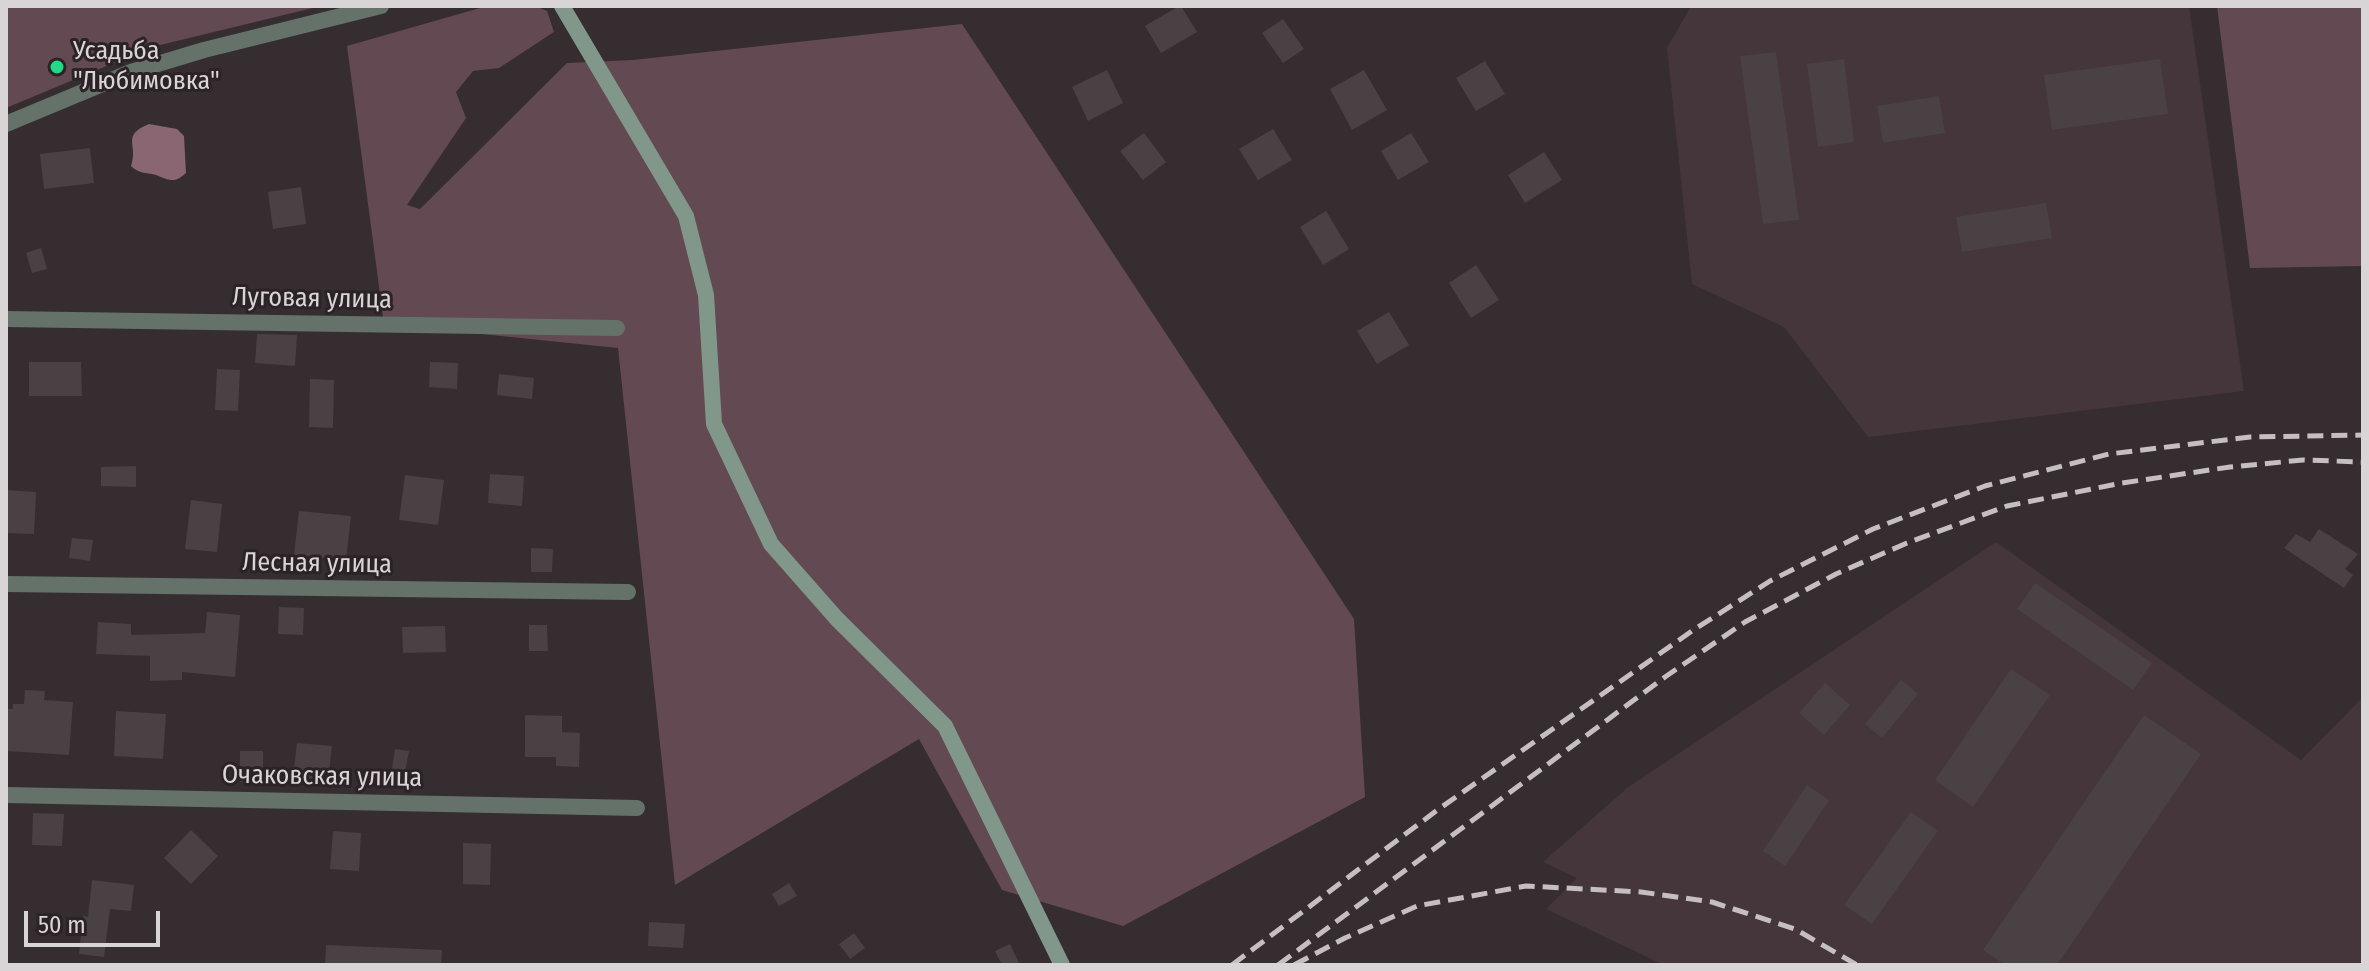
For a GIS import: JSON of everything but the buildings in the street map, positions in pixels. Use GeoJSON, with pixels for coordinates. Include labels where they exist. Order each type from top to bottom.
{"type":"FeatureCollection","features":[{"type":"Feature","properties":{"kind":"main road"},"geometry":{"type":"LineString","coordinates":[[562,6],[686,216],[706,295],[714,424],[771,544],[837,619],[945,726],[1062,965]]}},
{"type":"Feature","properties":{"kind":"street"},"geometry":{"type":"LineString","coordinates":[[6,124],[131,72],[204,50],[381,6]]}},
{"type":"Feature","properties":{"kind":"street","name":"Луговая улица"},"geometry":{"type":"LineString","coordinates":[[6,319],[617,328]]}},
{"type":"Feature","properties":{"kind":"street","name":"Лесная улица"},"geometry":{"type":"LineString","coordinates":[[6,584],[628,592]]}},
{"type":"Feature","properties":{"kind":"street","name":"Очаковская улица"},"geometry":{"type":"LineString","coordinates":[[6,795],[637,808]]}},
{"type":"Feature","properties":{"kind":"shaded area","name":"Усадьба \"Любимовка\""},"geometry":{"type":"Polygon","coordinates":[[[6,6],[321,6],[152,47],[6,108],[6,6]]]}},
{"type":"Feature","properties":{"kind":"shaded area"},"geometry":{"type":"Polygon","coordinates":[[[487,6],[535,6],[547,11],[554,32],[499,68],[473,71],[456,92],[466,118],[407,205],[420,209],[567,63],[633,60],[962,24],[1354,619],[1365,797],[1123,926],[1002,890],[919,739],[675,885],[618,348],[384,324],[347,46],[487,6]]]}},
{"type":"Feature","properties":{"kind":"shaded area"},"geometry":{"type":"Polygon","coordinates":[[[1691,6],[2189,6],[2244,391],[1868,437],[1784,327],[1692,284],[1667,48],[1691,6]]]}},
{"type":"Feature","properties":{"kind":"shaded area"},"geometry":{"type":"Polygon","coordinates":[[[2217,6],[2363,6],[2363,266],[2250,268],[2217,6]]]}},
{"type":"Feature","properties":{"kind":"shaded area"},"geometry":{"type":"Polygon","coordinates":[[[149,124],[177,129],[184,136],[186,173],[178,179],[140,172],[131,166],[133,137],[140,128],[149,124]]]}},
{"type":"Feature","properties":{"kind":"shaded area"},"geometry":{"type":"Polygon","coordinates":[[[1996,542],[2301,760],[2363,697],[2363,965],[1664,965],[1546,909],[1577,878],[1543,862],[1627,788],[1996,542]]]}},
{"type":"Feature","properties":{"kind":"railway"},"geometry":{"type":"LineString","coordinates":[[1232,965],[1436,811],[1692,631],[1770,581],[1873,529],[1985,486],[2109,454],[2250,437],[2363,435]]}},
{"type":"Feature","properties":{"kind":"railway"},"geometry":{"type":"LineString","coordinates":[[1278,965],[1665,677],[1745,622],[1836,574],[1907,543],[2007,506],[2122,483],[2230,467],[2303,460],[2363,462]]}},
{"type":"Feature","properties":{"kind":"railway"},"geometry":{"type":"LineString","coordinates":[[1294,965],[1417,906],[1526,886],[1641,892],[1712,902],[1795,929],[1857,965]]}},
{"type":"Feature","properties":{"kind":"place","name":"Усадьба \"Любимовка\""},"geometry":{"type":"Point","coordinates":[57,67]}}]}
